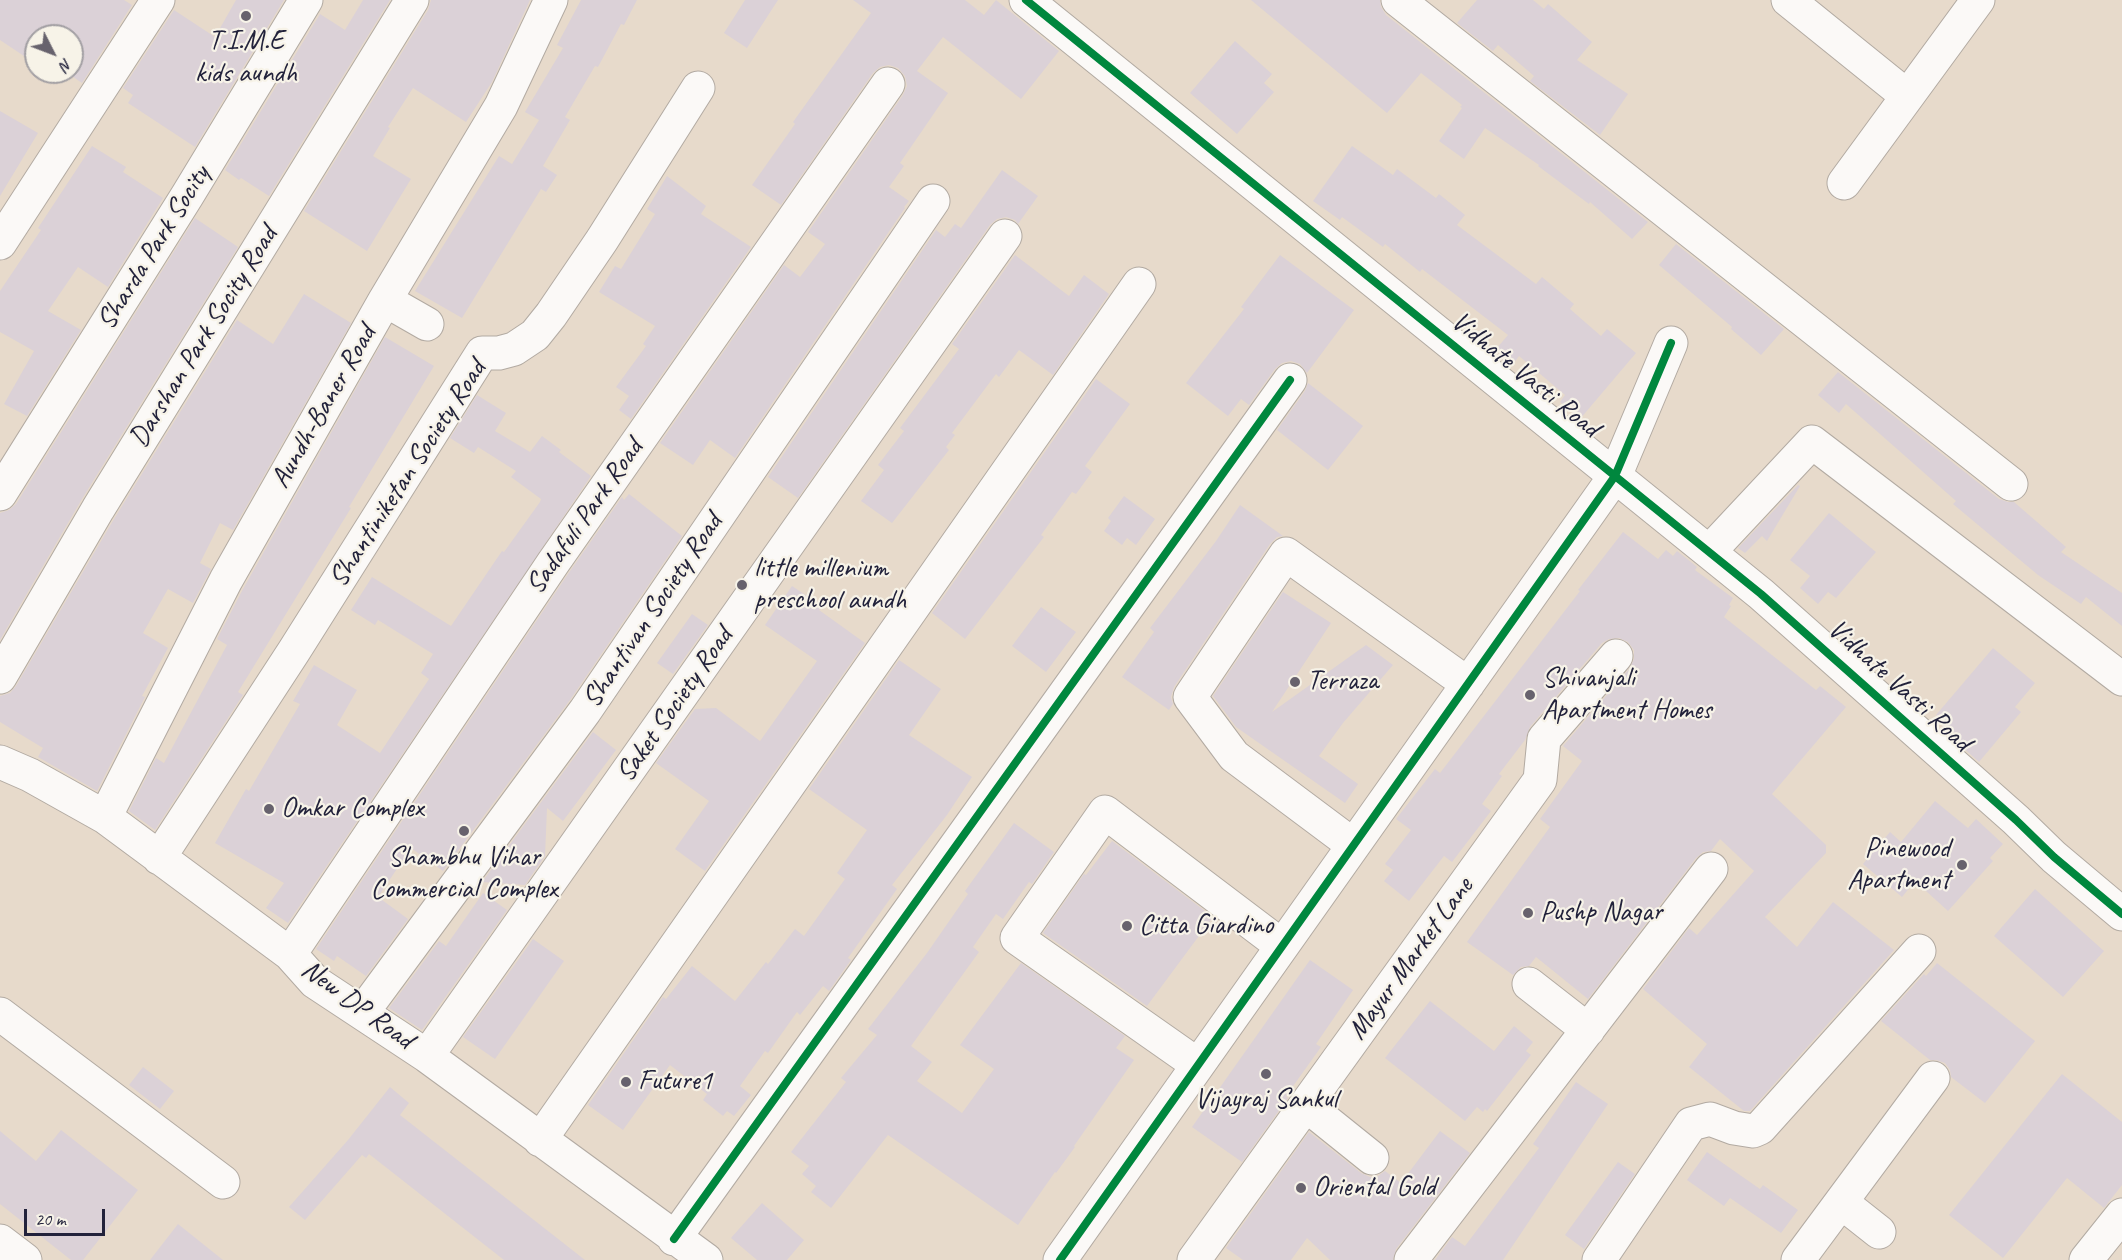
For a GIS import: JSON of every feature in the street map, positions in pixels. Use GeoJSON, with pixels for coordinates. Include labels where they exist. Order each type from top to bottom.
{"type":"FeatureCollection","features":[{"type":"Feature","properties":{"kind":"street"},"geometry":{"type":"LineString","coordinates":[[0,243],[158,0]]}},
{"type":"Feature","properties":{"kind":"street","name":"Sharda Park Socity"},"geometry":{"type":"LineString","coordinates":[[0,494],[187,196],[306,0]]}},
{"type":"Feature","properties":{"kind":"street","name":"Darshan Park Socity Road"},"geometry":{"type":"LineString","coordinates":[[0,677],[98,509],[412,0]]}},
{"type":"Feature","properties":{"kind":"street","name":"Aundh-Baner Road"},"geometry":{"type":"LineString","coordinates":[[105,818],[226,580],[385,300],[501,106],[551,0]]}},
{"type":"Feature","properties":{"kind":"street","name":"Vidhate Vasti Road"},"geometry":{"type":"LineString","coordinates":[[1026,0],[1761,594],[2016,820],[2054,857],[2122,914]]}},
{"type":"Feature","properties":{"kind":"street"},"geometry":{"type":"LineString","coordinates":[[1398,0],[2011,484]]}},
{"type":"Feature","properties":{"kind":"street"},"geometry":{"type":"LineString","coordinates":[[1788,0],[1907,96]]}},
{"type":"Feature","properties":{"kind":"street"},"geometry":{"type":"LineString","coordinates":[[1844,183],[1978,0]]}},
{"type":"Feature","properties":{"kind":"street","name":"Sadafuli Park Road"},"geometry":{"type":"LineString","coordinates":[[290,954],[553,563],[888,84]]}},
{"type":"Feature","properties":{"kind":"street","name":"Shantiniketan Society Road"},"geometry":{"type":"LineString","coordinates":[[159,858],[294,651],[482,353],[499,354],[514,349],[535,335],[602,240],[698,88]]}},
{"type":"Feature","properties":{"kind":"street","name":"Shantivan Society Road"},"geometry":{"type":"LineString","coordinates":[[362,1013],[585,711],[933,201]]}},
{"type":"Feature","properties":{"kind":"street","name":"Saket Society Road"},"geometry":{"type":"LineString","coordinates":[[427,1056],[1005,236]]}},
{"type":"Feature","properties":{"kind":"street"},"geometry":{"type":"LineString","coordinates":[[540,1140],[1139,284]]}},
{"type":"Feature","properties":{"kind":"street"},"geometry":{"type":"LineString","coordinates":[[385,300],[427,324]]}},
{"type":"Feature","properties":{"kind":"street"},"geometry":{"type":"LineString","coordinates":[[1060,1260],[1615,476],[1671,343]]}},
{"type":"Feature","properties":{"kind":"street"},"geometry":{"type":"LineString","coordinates":[[674,1239],[1290,380]]}},
{"type":"Feature","properties":{"kind":"street"},"geometry":{"type":"LineString","coordinates":[[1709,552],[1812,442],[2122,679]]}},
{"type":"Feature","properties":{"kind":"street"},"geometry":{"type":"LineString","coordinates":[[1353,845],[1234,756],[1190,697],[1286,554],[1468,684]]}},
{"type":"Feature","properties":{"kind":"street","name":"Mayur Market Lane"},"geometry":{"type":"LineString","coordinates":[[1194,1260],[1540,780],[1544,739],[1616,657]]}},
{"type":"Feature","properties":{"kind":"street","name":"New DP Road"},"geometry":{"type":"LineString","coordinates":[[0,762],[30,775],[105,818],[290,954],[315,982],[427,1056],[674,1239],[706,1260]]}},
{"type":"Feature","properties":{"kind":"street"},"geometry":{"type":"LineString","coordinates":[[1198,1065],[1017,938],[1105,813],[1282,946]]}},
{"type":"Feature","properties":{"kind":"street"},"geometry":{"type":"LineString","coordinates":[[1411,1260],[1711,869]]}},
{"type":"Feature","properties":{"kind":"street"},"geometry":{"type":"LineString","coordinates":[[1599,1260],[1691,1124],[1710,1119],[1734,1128],[1753,1131],[1760,1128],[1919,951]]}},
{"type":"Feature","properties":{"kind":"street"},"geometry":{"type":"LineString","coordinates":[[1529,984],[1588,1030]]}},
{"type":"Feature","properties":{"kind":"street"},"geometry":{"type":"LineString","coordinates":[[0,1014],[223,1182]]}},
{"type":"Feature","properties":{"kind":"street"},"geometry":{"type":"LineString","coordinates":[[1798,1260],[1933,1078]]}},
{"type":"Feature","properties":{"kind":"street"},"geometry":{"type":"LineString","coordinates":[[1306,1105],[1372,1158]]}},
{"type":"Feature","properties":{"kind":"street"},"geometry":{"type":"LineString","coordinates":[[1841,1202],[1879,1232]]}},
{"type":"Feature","properties":{"kind":"street"},"geometry":{"type":"LineString","coordinates":[[2086,1260],[2122,1215]]}},
{"type":"Feature","properties":{"kind":"street"},"geometry":{"type":"LineString","coordinates":[[0,1241],[25,1260]]}},
{"type":"Feature","properties":{"kind":"building"},"geometry":{"type":"Polygon","coordinates":[[[0,0],[124,0],[132,5],[84,80],[84,24],[24,24],[24,56],[0,40],[0,0]]]}},
{"type":"Feature","properties":{"kind":"building"},"geometry":{"type":"Polygon","coordinates":[[[236,0],[284,0],[195,147],[128,103],[133,95],[123,88],[174,10],[215,37],[236,0]]]}},
{"type":"Feature","properties":{"kind":"building"},"geometry":{"type":"Polygon","coordinates":[[[363,0],[390,0],[269,196],[225,170],[320,14],[345,30],[363,0]]]}},
{"type":"Feature","properties":{"kind":"building"},"geometry":{"type":"Polygon","coordinates":[[[431,0],[530,0],[492,82],[466,122],[413,88],[373,156],[411,179],[367,251],[304,211],[428,10],[431,0]]]}},
{"type":"Feature","properties":{"kind":"building"},"geometry":{"type":"Polygon","coordinates":[[[581,0],[637,0],[624,25],[621,24],[598,67],[595,66],[565,117],[570,120],[543,166],[557,175],[546,192],[541,189],[462,318],[415,291],[499,156],[512,164],[539,120],[525,112],[563,48],[557,45],[581,0]]]}},
{"type":"Feature","properties":{"kind":"building"},"geometry":{"type":"Polygon","coordinates":[[[745,0],[778,0],[747,48],[724,33],[745,0]]]}},
{"type":"Feature","properties":{"kind":"building"},"geometry":{"type":"Polygon","coordinates":[[[853,0],[965,0],[984,15],[996,0],[1059,51],[1021,99],[943,37],[917,71],[948,93],[900,163],[904,166],[889,187],[909,201],[905,208],[735,458],[710,440],[693,465],[660,443],[784,265],[800,277],[825,244],[808,232],[907,86],[905,76],[898,68],[889,65],[880,67],[873,73],[781,205],[752,185],[795,124],[793,122],[871,13],[853,0]]]}},
{"type":"Feature","properties":{"kind":"building"},"geometry":{"type":"Polygon","coordinates":[[[1251,0],[1380,0],[1386,15],[1648,222],[1632,239],[1590,202],[1589,204],[1539,165],[1485,128],[1464,159],[1439,141],[1462,105],[1421,73],[1387,113],[1251,0]]]}},
{"type":"Feature","properties":{"kind":"building"},"geometry":{"type":"Polygon","coordinates":[[[1477,0],[1533,0],[1544,9],[1548,4],[1592,42],[1577,60],[1628,94],[1600,135],[1530,81],[1534,76],[1498,45],[1493,51],[1457,23],[1477,0]]]}},
{"type":"Feature","properties":{"kind":"building"},"geometry":{"type":"Polygon","coordinates":[[[1235,41],[1272,74],[1264,83],[1274,92],[1237,134],[1190,93],[1235,41]]]}},
{"type":"Feature","properties":{"kind":"building"},"geometry":{"type":"Polygon","coordinates":[[[0,111],[38,133],[0,196],[0,111]]]}},
{"type":"Feature","properties":{"kind":"building"},"geometry":{"type":"Polygon","coordinates":[[[92,146],[126,167],[123,172],[163,198],[108,287],[78,267],[48,311],[81,330],[27,416],[4,404],[34,351],[0,332],[0,291],[41,230],[38,228],[92,146]]]}},
{"type":"Feature","properties":{"kind":"building"},"geometry":{"type":"Polygon","coordinates":[[[1352,146],[1393,175],[1397,169],[1436,198],[1439,194],[1465,215],[1457,225],[1536,284],[1542,277],[1574,304],[1570,309],[1601,336],[1607,329],[1636,353],[1580,419],[1560,402],[1565,395],[1519,356],[1514,363],[1497,348],[1508,335],[1422,269],[1420,272],[1385,244],[1383,247],[1342,217],[1340,220],[1313,201],[1352,146]]]}},
{"type":"Feature","properties":{"kind":"building"},"geometry":{"type":"Polygon","coordinates":[[[1002,170],[1038,196],[1018,224],[1015,220],[1006,217],[997,219],[990,225],[798,498],[768,477],[936,230],[945,237],[955,224],[961,228],[1002,170]]]}},
{"type":"Feature","properties":{"kind":"building"},"geometry":{"type":"Polygon","coordinates":[[[667,176],[706,206],[701,214],[751,247],[631,419],[619,410],[629,396],[616,387],[646,346],[643,344],[655,326],[599,292],[615,266],[621,269],[655,214],[647,209],[667,176]]]}},
{"type":"Feature","properties":{"kind":"building"},"geometry":{"type":"Polygon","coordinates":[[[195,218],[238,247],[82,499],[0,640],[0,513],[16,504],[195,218]]]}},
{"type":"Feature","properties":{"kind":"building"},"geometry":{"type":"Polygon","coordinates":[[[1676,244],[1784,329],[1761,355],[1731,329],[1732,327],[1659,265],[1676,244]]]}},
{"type":"Feature","properties":{"kind":"building"},"geometry":{"type":"Polygon","coordinates":[[[1015,255],[1069,296],[1084,275],[1109,294],[1053,375],[1019,350],[999,377],[996,374],[952,433],[955,435],[946,447],[949,450],[892,523],[861,501],[884,470],[878,465],[904,431],[900,428],[959,349],[952,344],[1015,255]]]}},
{"type":"Feature","properties":{"kind":"building"},"geometry":{"type":"Polygon","coordinates":[[[1280,255],[1354,310],[1307,373],[1300,364],[1291,361],[1282,363],[1249,405],[1241,399],[1228,416],[1186,383],[1244,309],[1241,307],[1280,255]]]}},
{"type":"Feature","properties":{"kind":"building"},"geometry":{"type":"Polygon","coordinates":[[[304,294],[351,323],[233,530],[220,523],[200,563],[211,569],[193,603],[168,589],[143,633],[168,648],[142,696],[145,697],[97,791],[38,757],[43,748],[0,722],[0,696],[10,693],[16,686],[114,519],[237,320],[273,344],[304,294]]]}},
{"type":"Feature","properties":{"kind":"building"},"geometry":{"type":"Polygon","coordinates":[[[385,337],[434,366],[349,507],[351,508],[238,692],[243,695],[155,830],[129,811],[156,758],[164,763],[227,645],[217,639],[385,337]]]}},
{"type":"Feature","properties":{"kind":"building"},"geometry":{"type":"Polygon","coordinates":[[[1838,372],[1999,499],[2014,502],[2066,547],[2061,552],[2122,593],[2122,626],[2086,597],[2081,604],[2038,575],[1953,504],[1956,501],[1846,404],[1839,413],[1818,395],[1838,372]]]}},
{"type":"Feature","properties":{"kind":"building"},"geometry":{"type":"Polygon","coordinates":[[[1096,379],[1130,404],[1085,466],[1092,472],[1076,494],[1072,492],[1041,535],[1044,537],[965,639],[932,613],[1096,379]]]}},
{"type":"Feature","properties":{"kind":"building"},"geometry":{"type":"Polygon","coordinates":[[[1308,383],[1363,426],[1328,470],[1277,430],[1305,391],[1308,383]]]}},
{"type":"Feature","properties":{"kind":"building"},"geometry":{"type":"Polygon","coordinates":[[[477,395],[506,413],[495,431],[530,452],[542,436],[591,476],[288,923],[266,908],[284,883],[215,843],[246,789],[249,791],[300,704],[293,701],[314,665],[357,690],[337,725],[380,753],[429,679],[421,673],[433,654],[378,620],[375,625],[351,610],[372,577],[451,626],[502,551],[504,552],[540,502],[541,499],[511,477],[516,471],[478,447],[474,453],[450,438],[477,395]]]}},
{"type":"Feature","properties":{"kind":"building"},"geometry":{"type":"Polygon","coordinates":[[[1798,485],[1800,486],[1767,541],[1762,536],[1745,553],[1738,548],[1798,485]]]}},
{"type":"Feature","properties":{"kind":"building"},"geometry":{"type":"Polygon","coordinates":[[[629,494],[682,536],[570,700],[443,871],[411,848],[378,897],[408,919],[366,976],[337,956],[334,961],[316,949],[568,574],[622,497],[624,500],[629,494]]]}},
{"type":"Feature","properties":{"kind":"building"},"geometry":{"type":"Polygon","coordinates":[[[1124,496],[1155,519],[1136,545],[1127,538],[1122,545],[1104,531],[1111,521],[1108,518],[1124,496]]]}},
{"type":"Feature","properties":{"kind":"building"},"geometry":{"type":"Polygon","coordinates":[[[1240,505],[1283,536],[1277,537],[1270,544],[1174,687],[1171,697],[1173,704],[1169,710],[1122,677],[1154,632],[1150,628],[1216,541],[1240,505]]]}},
{"type":"Feature","properties":{"kind":"building"},"geometry":{"type":"Polygon","coordinates":[[[1829,513],[1876,552],[1836,598],[1828,592],[1818,604],[1800,588],[1810,576],[1790,560],[1829,513]]]}},
{"type":"Feature","properties":{"kind":"building"},"geometry":{"type":"Polygon","coordinates":[[[1623,532],[1658,559],[1666,550],[1673,556],[1677,551],[1697,567],[1695,570],[1733,598],[1724,617],[1816,690],[1820,686],[1846,707],[1772,794],[1826,845],[1826,853],[1765,917],[1797,947],[1833,902],[1894,950],[1750,1111],[1744,1111],[1689,1067],[1707,1044],[1643,989],[1689,928],[1697,935],[1754,871],[1720,839],[1711,851],[1703,852],[1696,858],[1588,999],[1536,957],[1529,966],[1521,967],[1513,975],[1467,942],[1550,827],[1540,819],[1582,761],[1563,746],[1630,668],[1634,659],[1634,650],[1628,642],[1619,638],[1609,639],[1602,643],[1530,727],[1525,740],[1499,774],[1502,776],[1482,804],[1491,811],[1452,862],[1444,856],[1409,901],[1384,881],[1393,870],[1385,864],[1411,830],[1396,819],[1435,769],[1440,773],[1623,532]]]}},
{"type":"Feature","properties":{"kind":"building"},"geometry":{"type":"Polygon","coordinates":[[[792,586],[822,606],[819,610],[865,643],[705,871],[675,849],[709,801],[656,763],[695,709],[716,708],[760,741],[817,661],[765,625],[792,586]]]}},
{"type":"Feature","properties":{"kind":"building","name":"Terraza"},"geometry":{"type":"Polygon","coordinates":[[[1283,592],[1331,623],[1272,712],[1366,645],[1393,665],[1343,723],[1319,756],[1358,784],[1345,803],[1236,727],[1213,696],[1283,592]]]}},
{"type":"Feature","properties":{"kind":"building"},"geometry":{"type":"Polygon","coordinates":[[[1041,607],[1076,632],[1046,672],[1012,646],[1041,607]]]}},
{"type":"Feature","properties":{"kind":"building"},"geometry":{"type":"Polygon","coordinates":[[[692,614],[708,625],[673,674],[657,663],[692,614]]]}},
{"type":"Feature","properties":{"kind":"building"},"geometry":{"type":"Polygon","coordinates":[[[1993,648],[2035,683],[2015,707],[2021,712],[1979,762],[1941,728],[1946,722],[1936,715],[1993,648]]]}},
{"type":"Feature","properties":{"kind":"building"},"geometry":{"type":"Polygon","coordinates":[[[899,660],[941,689],[909,735],[972,777],[947,815],[892,885],[897,889],[848,958],[851,960],[829,991],[823,986],[800,1015],[797,1012],[768,1053],[765,1051],[740,1086],[751,1095],[734,1116],[727,1111],[723,1116],[703,1100],[707,1094],[670,1065],[623,1130],[588,1105],[663,997],[666,999],[692,966],[735,1001],[795,929],[804,936],[845,879],[837,873],[867,830],[809,789],[899,660]]]}},
{"type":"Feature","properties":{"kind":"building"},"geometry":{"type":"Polygon","coordinates":[[[593,732],[616,750],[563,821],[547,808],[545,856],[525,885],[482,882],[593,732]]]}},
{"type":"Feature","properties":{"kind":"building"},"geometry":{"type":"Polygon","coordinates":[[[1935,801],[1968,828],[1976,819],[2003,844],[1990,858],[1993,861],[1948,911],[1915,881],[1902,897],[1863,864],[1890,832],[1901,842],[1935,801]]]}},
{"type":"Feature","properties":{"kind":"building"},"geometry":{"type":"Polygon","coordinates":[[[1014,823],[1054,852],[1032,884],[1029,882],[1003,919],[996,914],[973,947],[979,952],[911,1046],[932,1062],[917,1081],[962,1113],[994,1069],[960,1045],[1021,963],[1125,1036],[1116,1048],[1134,1060],[1018,1225],[888,1135],[831,1208],[811,1192],[816,1186],[802,1174],[809,1166],[791,1152],[846,1082],[841,1078],[877,1035],[868,1029],[927,953],[968,894],[965,891],[1014,823]]]}},
{"type":"Feature","properties":{"kind":"building","name":"Citta Giardino"},"geometry":{"type":"Polygon","coordinates":[[[1112,841],[1213,917],[1147,1006],[1043,933],[1084,874],[1086,875],[1112,841]]]}},
{"type":"Feature","properties":{"kind":"building"},"geometry":{"type":"Polygon","coordinates":[[[2035,889],[2104,951],[2063,997],[1994,936],[2035,889]]]}},
{"type":"Feature","properties":{"kind":"building"},"geometry":{"type":"Polygon","coordinates":[[[483,893],[507,910],[422,1030],[389,1008],[439,941],[446,946],[483,893]]]}},
{"type":"Feature","properties":{"kind":"building"},"geometry":{"type":"Polygon","coordinates":[[[533,939],[564,961],[495,1059],[463,1037],[533,939]]]}},
{"type":"Feature","properties":{"kind":"building","name":"Vijayraj Sankul"},"geometry":{"type":"Polygon","coordinates":[[[1310,960],[1353,990],[1316,1044],[1321,1047],[1242,1162],[1192,1127],[1310,960]]]}},
{"type":"Feature","properties":{"kind":"building"},"geometry":{"type":"Polygon","coordinates":[[[1937,963],[2035,1041],[1985,1103],[1951,1077],[1950,1070],[1945,1063],[1930,1060],[1881,1021],[1937,963]]]}},
{"type":"Feature","properties":{"kind":"building"},"geometry":{"type":"Polygon","coordinates":[[[1430,1001],[1494,1051],[1514,1026],[1533,1042],[1526,1051],[1531,1055],[1487,1111],[1485,1109],[1483,1112],[1477,1107],[1465,1121],[1385,1058],[1430,1001]]]}},
{"type":"Feature","properties":{"kind":"building"},"geometry":{"type":"Polygon","coordinates":[[[143,1067],[174,1091],[160,1109],[129,1085],[143,1067]]]}},
{"type":"Feature","properties":{"kind":"building"},"geometry":{"type":"Polygon","coordinates":[[[2062,1074],[2122,1122],[2122,1185],[2104,1208],[2067,1178],[2003,1258],[1949,1215],[2062,1074]]]}},
{"type":"Feature","properties":{"kind":"building"},"geometry":{"type":"Polygon","coordinates":[[[1576,1082],[1608,1104],[1503,1260],[1435,1260],[1452,1237],[1465,1246],[1539,1148],[1533,1144],[1576,1082]]]}},
{"type":"Feature","properties":{"kind":"building"},"geometry":{"type":"Polygon","coordinates":[[[390,1087],[409,1103],[400,1115],[585,1260],[504,1260],[369,1154],[366,1158],[362,1155],[305,1220],[289,1207],[348,1140],[390,1087]]]}},
{"type":"Feature","properties":{"kind":"building"},"geometry":{"type":"Polygon","coordinates":[[[61,1130],[138,1190],[83,1260],[71,1260],[0,1204],[0,1131],[36,1161],[61,1130]]]}},
{"type":"Feature","properties":{"kind":"building"},"geometry":{"type":"Polygon","coordinates":[[[1440,1131],[1470,1153],[1396,1249],[1393,1260],[1330,1260],[1307,1238],[1291,1260],[1243,1260],[1226,1248],[1309,1132],[1361,1173],[1370,1177],[1378,1176],[1385,1171],[1401,1183],[1440,1131]]]}},
{"type":"Feature","properties":{"kind":"building"},"geometry":{"type":"Polygon","coordinates":[[[1707,1152],[1760,1189],[1763,1185],[1798,1210],[1781,1233],[1730,1198],[1724,1206],[1687,1180],[1707,1152]]]}},
{"type":"Feature","properties":{"kind":"building"},"geometry":{"type":"Polygon","coordinates":[[[1618,1162],[1635,1174],[1584,1249],[1565,1235],[1618,1162]]]}},
{"type":"Feature","properties":{"kind":"building"},"geometry":{"type":"Polygon","coordinates":[[[762,1203],[804,1240],[787,1260],[757,1260],[731,1238],[762,1203]]]}},
{"type":"Feature","properties":{"kind":"building"},"geometry":{"type":"Polygon","coordinates":[[[178,1224],[223,1260],[150,1260],[178,1224]]]}},
{"type":"Feature","properties":{"kind":"cycle path"},"geometry":{"type":"LineString","coordinates":[[1026,0],[1761,594],[2016,820],[2054,857],[2122,914]]}},
{"type":"Feature","properties":{"kind":"cycle path"},"geometry":{"type":"LineString","coordinates":[[1060,1260],[1615,476],[1671,343]]}},
{"type":"Feature","properties":{"kind":"cycle path"},"geometry":{"type":"LineString","coordinates":[[674,1239],[1290,380]]}},
{"type":"Feature","properties":{"kind":"place","name":"T.I.M.E kids aundh"},"geometry":{"type":"Point","coordinates":[246,16]}},
{"type":"Feature","properties":{"kind":"place","name":"little millenium preschool aundh"},"geometry":{"type":"Point","coordinates":[742,585]}},
{"type":"Feature","properties":{"kind":"place","name":"Terraza"},"geometry":{"type":"Point","coordinates":[1295,682]}},
{"type":"Feature","properties":{"kind":"place","name":"Shivanjali Apartment Homes"},"geometry":{"type":"Point","coordinates":[1530,695]}},
{"type":"Feature","properties":{"kind":"place","name":"Omkar Complex"},"geometry":{"type":"Point","coordinates":[269,809]}},
{"type":"Feature","properties":{"kind":"place","name":"Shambhu Vihar Commercial Complex"},"geometry":{"type":"Point","coordinates":[464,831]}},
{"type":"Feature","properties":{"kind":"place","name":"Pinewood Apartment"},"geometry":{"type":"Point","coordinates":[1962,865]}},
{"type":"Feature","properties":{"kind":"place","name":"Pushp Nagar"},"geometry":{"type":"Point","coordinates":[1528,913]}},
{"type":"Feature","properties":{"kind":"place","name":"Citta Giardino"},"geometry":{"type":"Point","coordinates":[1127,926]}},
{"type":"Feature","properties":{"kind":"place","name":"Vijayraj Sankul"},"geometry":{"type":"Point","coordinates":[1266,1074]}},
{"type":"Feature","properties":{"kind":"place","name":"Future1"},"geometry":{"type":"Point","coordinates":[626,1082]}},
{"type":"Feature","properties":{"kind":"place","name":"Oriental Gold"},"geometry":{"type":"Point","coordinates":[1301,1188]}}]}
